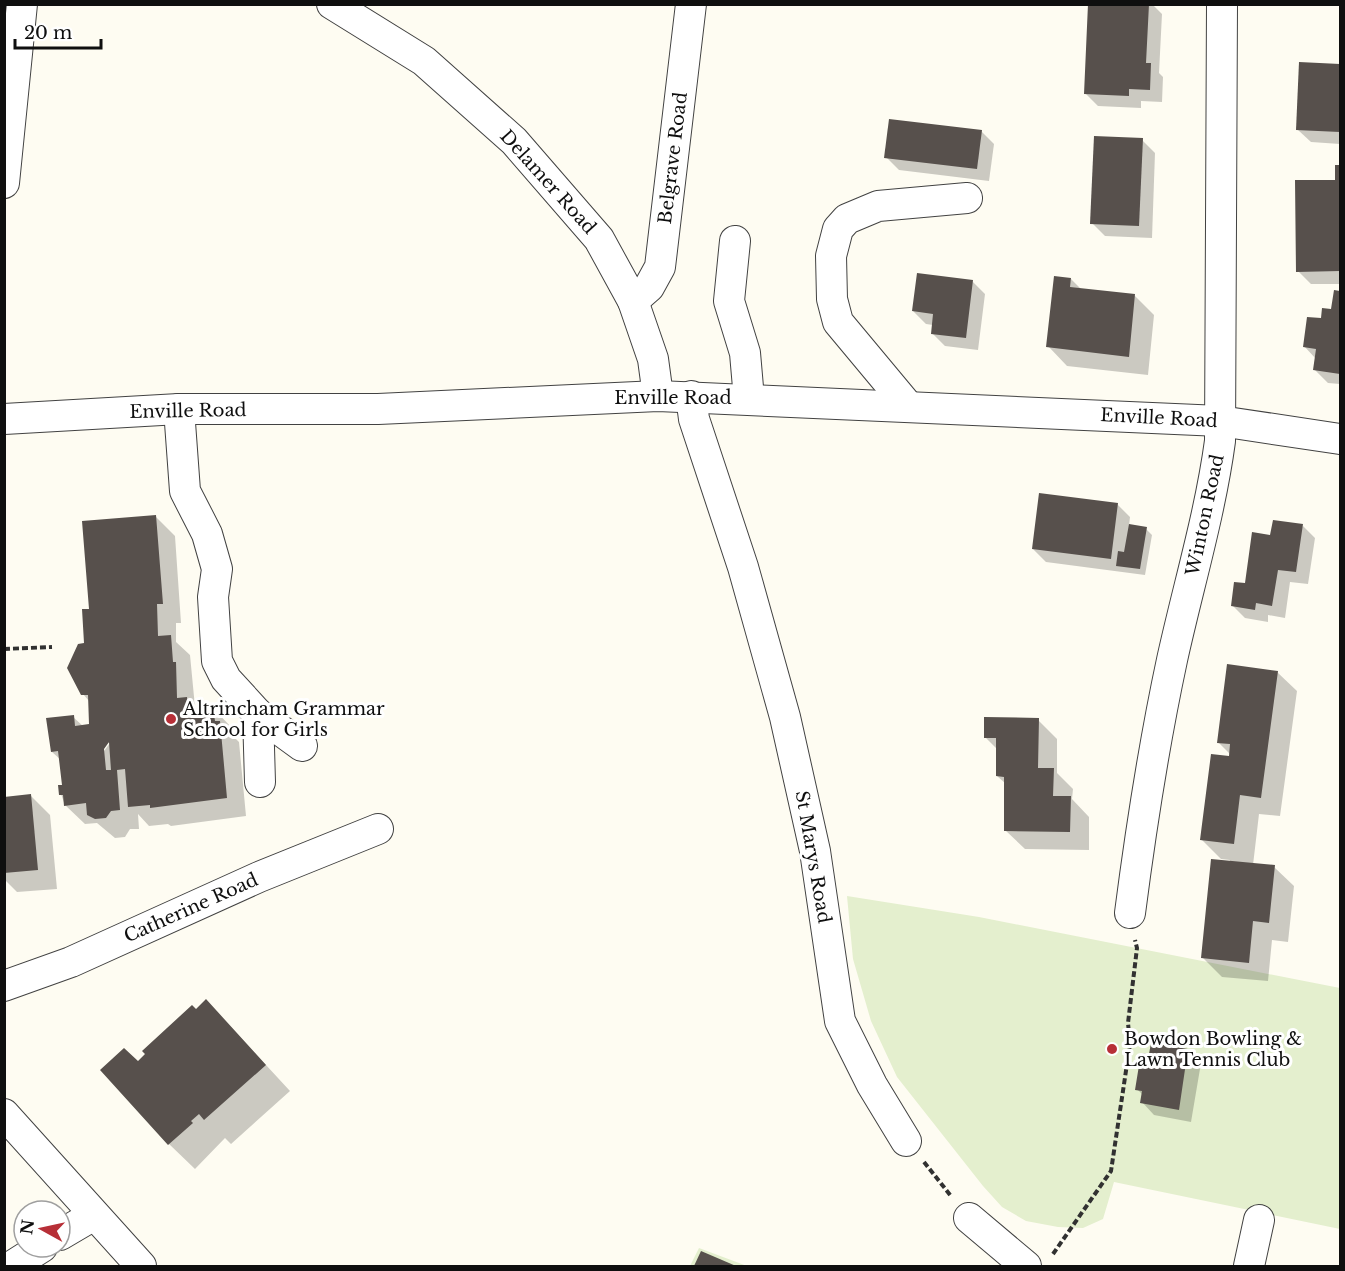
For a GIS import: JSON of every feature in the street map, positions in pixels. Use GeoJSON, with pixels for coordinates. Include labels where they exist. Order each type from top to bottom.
{"type":"FeatureCollection","features":[{"type":"Feature","properties":{"kind":"street"},"geometry":{"type":"LineString","coordinates":[[4,183],[22,4]]}},
{"type":"Feature","properties":{"kind":"street","name":"Delamer Road"},"geometry":{"type":"LineString","coordinates":[[332,4],[424,61],[514,141],[599,239],[633,300],[653,359],[658,396]]}},
{"type":"Feature","properties":{"kind":"street","name":"Belgrave Road"},"geometry":{"type":"LineString","coordinates":[[633,300],[649,287],[660,267],[691,4]]}},
{"type":"Feature","properties":{"kind":"street","name":"Winton Road"},"geometry":{"type":"LineString","coordinates":[[1130,913],[1145,799],[1172,660],[1215,482],[1220,421],[1222,4]]}},
{"type":"Feature","properties":{"kind":"street"},"geometry":{"type":"LineString","coordinates":[[908,406],[838,322],[832,299],[831,256],[837,229],[847,219],[878,206],[967,198]]}},
{"type":"Feature","properties":{"kind":"street"},"geometry":{"type":"LineString","coordinates":[[735,241],[729,301],[745,353],[749,399]]}},
{"type":"Feature","properties":{"kind":"street","name":"Enville Road"},"geometry":{"type":"LineString","coordinates":[[4,419],[178,409],[378,409],[690,396],[1220,421],[1341,439]]}},
{"type":"Feature","properties":{"kind":"street","name":"St Marys Road"},"geometry":{"type":"LineString","coordinates":[[690,396],[694,420],[743,567],[785,717],[815,851],[840,1021],[872,1085],[906,1141]]}},
{"type":"Feature","properties":{"kind":"street"},"geometry":{"type":"LineString","coordinates":[[178,409],[187,499],[207,534],[217,569],[213,597],[217,661],[226,679],[258,714],[302,746]]}},
{"type":"Feature","properties":{"kind":"street"},"geometry":{"type":"LineString","coordinates":[[258,714],[260,782]]}},
{"type":"Feature","properties":{"kind":"street","name":"Catherine Road"},"geometry":{"type":"LineString","coordinates":[[4,986],[71,962],[259,877],[378,829]]}},
{"type":"Feature","properties":{"kind":"street"},"geometry":{"type":"LineString","coordinates":[[4,1114],[141,1266]]}},
{"type":"Feature","properties":{"kind":"street"},"geometry":{"type":"LineString","coordinates":[[72,1228],[94,1215]]}},
{"type":"Feature","properties":{"kind":"street"},"geometry":{"type":"LineString","coordinates":[[969,1218],[1039,1262]]}},
{"type":"Feature","properties":{"kind":"street"},"geometry":{"type":"LineString","coordinates":[[1249,1266],[1260,1220]]}},
{"type":"Feature","properties":{"kind":"path"},"geometry":{"type":"LineString","coordinates":[[4,649],[52,647]]}},
{"type":"Feature","properties":{"kind":"path"},"geometry":{"type":"LineString","coordinates":[[1039,1262],[1111,1171],[1130,1044],[1128,1023],[1137,948],[1130,913]]}},
{"type":"Feature","properties":{"kind":"path"},"geometry":{"type":"LineString","coordinates":[[906,1141],[969,1218]]}},
{"type":"Feature","properties":{"kind":"green space","name":"Bowdon Bowling & Lawn Tennis Club"},"geometry":{"type":"Polygon","coordinates":[[[847,896],[979,917],[1340,988],[1340,1229],[1114,1182],[1103,1219],[1083,1228],[1058,1227],[1026,1221],[1002,1207],[897,1077],[871,1021],[853,959],[847,896]]]}},
{"type":"Feature","properties":{"kind":"green space"},"geometry":{"type":"Polygon","coordinates":[[[699,1248],[747,1266],[690,1266],[699,1248]]]}},
{"type":"Feature","properties":{"kind":"building"},"geometry":{"type":"Polygon","coordinates":[[[1088,4],[1149,4],[1146,63],[1151,63],[1150,90],[1129,89],[1129,96],[1084,94],[1088,4]]]}},
{"type":"Feature","properties":{"kind":"building"},"geometry":{"type":"Polygon","coordinates":[[[1299,62],[1340,64],[1340,132],[1296,130],[1299,62]]]}},
{"type":"Feature","properties":{"kind":"building"},"geometry":{"type":"Polygon","coordinates":[[[889,119],[982,130],[977,169],[884,158],[889,119]]]}},
{"type":"Feature","properties":{"kind":"building"},"geometry":{"type":"Polygon","coordinates":[[[1094,136],[1143,138],[1139,226],[1090,224],[1094,136]]]}},
{"type":"Feature","properties":{"kind":"building"},"geometry":{"type":"Polygon","coordinates":[[[1335,165],[1340,165],[1340,271],[1296,272],[1295,180],[1335,180],[1335,165]]]}},
{"type":"Feature","properties":{"kind":"building"},"geometry":{"type":"Polygon","coordinates":[[[917,273],[973,280],[966,338],[931,334],[933,314],[912,311],[917,273]]]}},
{"type":"Feature","properties":{"kind":"building"},"geometry":{"type":"Polygon","coordinates":[[[1054,276],[1071,278],[1070,287],[1135,294],[1129,357],[1046,347],[1054,276]]]}},
{"type":"Feature","properties":{"kind":"building"},"geometry":{"type":"Polygon","coordinates":[[[1334,290],[1340,291],[1340,374],[1313,370],[1316,349],[1303,347],[1307,317],[1321,318],[1322,308],[1331,309],[1334,290]]]}},
{"type":"Feature","properties":{"kind":"building"},"geometry":{"type":"Polygon","coordinates":[[[1039,493],[1118,503],[1111,559],[1032,549],[1039,493]]]}},
{"type":"Feature","properties":{"kind":"building"},"geometry":{"type":"Polygon","coordinates":[[[156,515],[163,604],[157,604],[158,636],[171,635],[173,662],[176,662],[177,698],[187,697],[188,709],[213,707],[215,721],[220,721],[227,798],[150,808],[150,805],[128,807],[125,769],[117,770],[120,810],[111,811],[106,818],[95,819],[87,815],[86,803],[64,806],[63,795],[59,795],[58,785],[62,785],[58,751],[51,752],[46,718],[74,715],[75,726],[89,724],[88,695],[81,695],[67,668],[78,644],[84,643],[82,609],[89,609],[82,521],[156,515]],[[109,742],[104,749],[106,770],[111,770],[109,742]]]}},
{"type":"Feature","properties":{"kind":"building"},"geometry":{"type":"Polygon","coordinates":[[[1273,520],[1303,524],[1296,572],[1278,570],[1272,606],[1256,603],[1255,610],[1231,606],[1234,582],[1245,583],[1252,532],[1270,535],[1273,520]]]}},
{"type":"Feature","properties":{"kind":"building"},"geometry":{"type":"Polygon","coordinates":[[[1129,524],[1147,527],[1140,569],[1116,566],[1118,551],[1124,552],[1129,524]]]}},
{"type":"Feature","properties":{"kind":"building"},"geometry":{"type":"Polygon","coordinates":[[[1227,664],[1278,671],[1261,798],[1240,795],[1234,844],[1200,840],[1211,754],[1229,756],[1230,744],[1217,743],[1227,664]]]}},
{"type":"Feature","properties":{"kind":"building"},"geometry":{"type":"Polygon","coordinates":[[[984,717],[1039,718],[1038,768],[1054,768],[1053,796],[1071,796],[1070,832],[1004,831],[1004,777],[996,776],[996,738],[984,738],[984,717]]]}},
{"type":"Feature","properties":{"kind":"building"},"geometry":{"type":"Polygon","coordinates":[[[31,794],[38,870],[4,873],[4,797],[31,794]]]}},
{"type":"Feature","properties":{"kind":"building"},"geometry":{"type":"Polygon","coordinates":[[[1211,859],[1275,865],[1269,923],[1253,921],[1249,963],[1201,958],[1211,859]]]}},
{"type":"Feature","properties":{"kind":"building"},"geometry":{"type":"Polygon","coordinates":[[[206,999],[266,1065],[204,1120],[199,1114],[191,1121],[193,1123],[168,1145],[100,1070],[124,1048],[138,1061],[145,1054],[142,1051],[192,1005],[196,1009],[206,999]]]}},
{"type":"Feature","properties":{"kind":"building"},"geometry":{"type":"Polygon","coordinates":[[[1151,1043],[1188,1049],[1179,1110],[1140,1103],[1142,1091],[1135,1090],[1141,1053],[1149,1054],[1151,1043]]]}},
{"type":"Feature","properties":{"kind":"building"},"geometry":{"type":"Polygon","coordinates":[[[701,1251],[736,1266],[694,1266],[701,1251]]]}},
{"type":"Feature","properties":{"kind":"place","name":"Altrincham Grammar School for Girls"},"geometry":{"type":"Point","coordinates":[171,719]}},
{"type":"Feature","properties":{"kind":"place","name":"Bowdon Bowling & Lawn Tennis Club"},"geometry":{"type":"Point","coordinates":[1112,1049]}}]}
